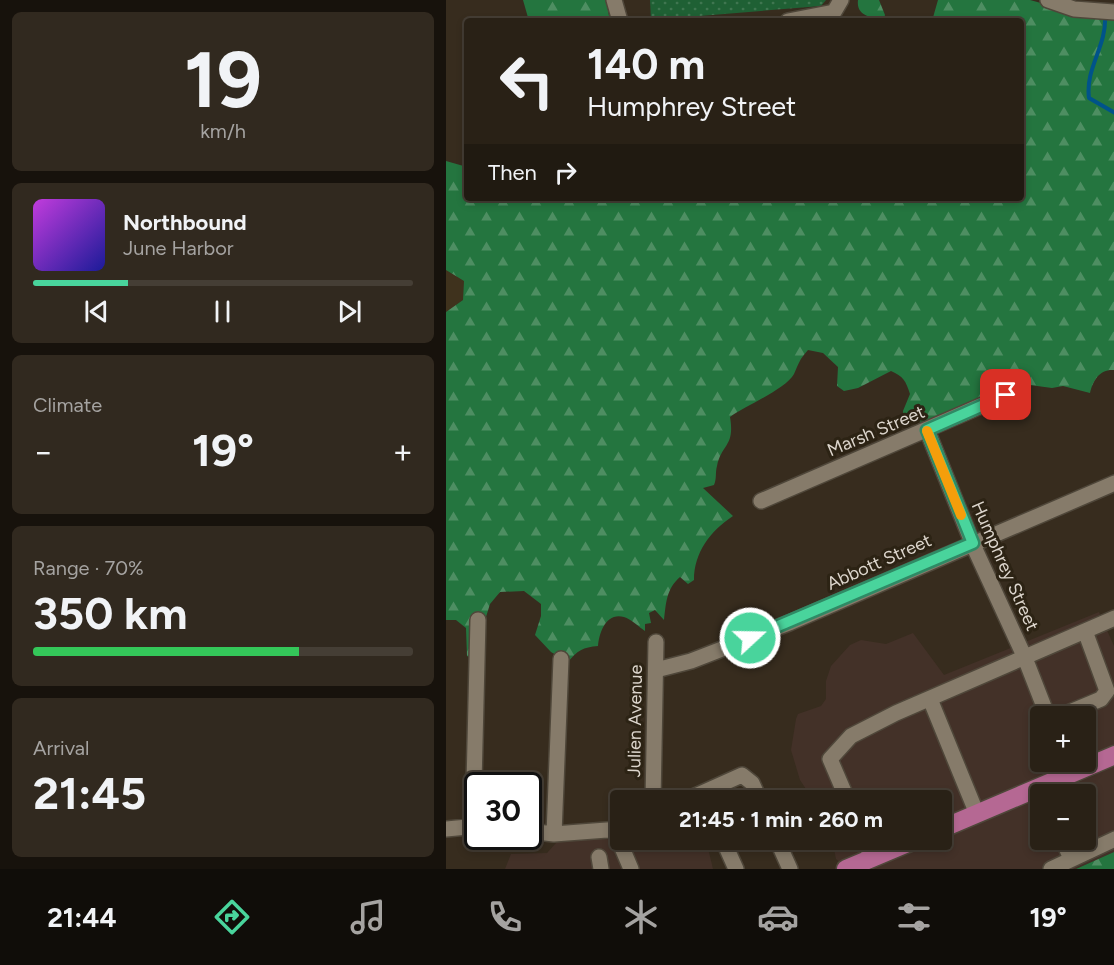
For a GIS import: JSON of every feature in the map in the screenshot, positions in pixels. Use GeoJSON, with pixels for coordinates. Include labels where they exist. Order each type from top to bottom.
{"type":"FeatureCollection","features":[{"type":"Feature","properties":{"kind":"main road"},"geometry":{"type":"LineString","coordinates":[[1096,760],[1115,755]]}},
{"type":"Feature","properties":{"kind":"main road"},"geometry":{"type":"LineString","coordinates":[[1049,784],[1062,772]]}},
{"type":"Feature","properties":{"kind":"main road"},"geometry":{"type":"LineString","coordinates":[[952,824],[1030,795]]}},
{"type":"Feature","properties":{"kind":"main road"},"geometry":{"type":"LineString","coordinates":[[846,869],[891,850]]}},
{"type":"Feature","properties":{"kind":"street"},"geometry":{"type":"LineString","coordinates":[[614,0],[619,18]]}},
{"type":"Feature","properties":{"kind":"street"},"geometry":{"type":"LineString","coordinates":[[1048,0],[1074,9],[1108,11]]}},
{"type":"Feature","properties":{"kind":"street"},"geometry":{"type":"LineString","coordinates":[[798,18],[838,6]]}},
{"type":"Feature","properties":{"kind":"street","name":"Marsh Street"},"geometry":{"type":"LineString","coordinates":[[761,501],[1006,395]]}},
{"type":"Feature","properties":{"kind":"street","name":"Humphrey Street"},"geometry":{"type":"LineString","coordinates":[[927,430],[1044,706]]}},
{"type":"Feature","properties":{"kind":"street","name":"Abbott Street"},"geometry":{"type":"LineString","coordinates":[[656,670],[691,661],[789,623],[1115,483]]}},
{"type":"Feature","properties":{"kind":"street"},"geometry":{"type":"LineString","coordinates":[[843,790],[830,759],[851,736],[896,713],[1115,618]]}},
{"type":"Feature","properties":{"kind":"street"},"geometry":{"type":"LineString","coordinates":[[476,772],[478,620]]}},
{"type":"Feature","properties":{"kind":"street"},"geometry":{"type":"LineString","coordinates":[[1084,706],[1101,699],[1107,691],[1085,631]]}},
{"type":"Feature","properties":{"kind":"street","name":"Julien Avenue"},"geometry":{"type":"LineString","coordinates":[[653,790],[656,642]]}},
{"type":"Feature","properties":{"kind":"street"},"geometry":{"type":"LineString","coordinates":[[554,834],[561,659]]}},
{"type":"Feature","properties":{"kind":"street"},"geometry":{"type":"LineString","coordinates":[[930,699],[977,814]]}},
{"type":"Feature","properties":{"kind":"street"},"geometry":{"type":"LineString","coordinates":[[715,790],[742,775],[752,783],[755,790]]}},
{"type":"Feature","properties":{"kind":"street"},"geometry":{"type":"LineString","coordinates":[[446,829],[464,827]]}},
{"type":"Feature","properties":{"kind":"street"},"geometry":{"type":"LineString","coordinates":[[542,833],[610,830]]}},
{"type":"Feature","properties":{"kind":"street"},"geometry":{"type":"LineString","coordinates":[[1050,869],[1115,839]]}},
{"type":"Feature","properties":{"kind":"street"},"geometry":{"type":"LineString","coordinates":[[625,850],[631,869]]}},
{"type":"Feature","properties":{"kind":"street"},"geometry":{"type":"LineString","coordinates":[[727,850],[736,869]]}},
{"type":"Feature","properties":{"kind":"street"},"geometry":{"type":"LineString","coordinates":[[781,850],[790,869]]}},
{"type":"Feature","properties":{"kind":"street"},"geometry":{"type":"LineString","coordinates":[[868,850],[872,858]]}},
{"type":"Feature","properties":{"kind":"street"},"geometry":{"type":"LineString","coordinates":[[1067,850],[1071,859]]}},
{"type":"Feature","properties":{"kind":"shaded area"},"geometry":{"type":"Polygon","coordinates":[[[446,270],[464,281],[463,300],[446,312],[446,270]]]}},
{"type":"Feature","properties":{"kind":"shaded area"},"geometry":{"type":"Polygon","coordinates":[[[1099,612],[1114,646],[1114,852],[1076,869],[848,869],[836,859],[834,850],[952,850],[952,790],[807,790],[800,780],[791,750],[798,714],[821,706],[826,699],[826,681],[831,666],[850,645],[861,640],[886,644],[913,633],[944,675],[1099,612]]]}},
{"type":"Feature","properties":{"kind":"shaded area"},"geometry":{"type":"Polygon","coordinates":[[[565,833],[595,833],[610,837],[610,850],[708,850],[713,869],[505,869],[511,854],[547,853],[565,833]]]}},
{"type":"Feature","properties":{"kind":"green space"},"geometry":{"type":"Polygon","coordinates":[[[523,0],[606,0],[609,18],[528,18],[523,0]]]}},
{"type":"Feature","properties":{"kind":"green space"},"geometry":{"type":"Polygon","coordinates":[[[650,0],[826,0],[821,6],[651,18],[650,0]]]}},
{"type":"Feature","properties":{"kind":"green space"},"geometry":{"type":"Polygon","coordinates":[[[858,0],[879,0],[884,18],[870,17],[862,13],[859,10],[858,0]]]}},
{"type":"Feature","properties":{"kind":"green space"},"geometry":{"type":"Polygon","coordinates":[[[938,0],[1030,0],[1077,13],[1114,14],[1114,370],[1101,373],[1090,393],[1063,386],[1052,388],[1030,385],[1009,386],[991,392],[992,400],[928,421],[904,423],[903,411],[910,394],[901,377],[891,371],[858,388],[844,391],[837,386],[838,367],[823,353],[808,350],[790,380],[730,417],[731,434],[719,459],[714,485],[703,488],[733,516],[717,529],[700,552],[694,580],[688,584],[680,577],[675,582],[668,597],[664,620],[655,610],[649,613],[651,623],[645,624],[645,631],[627,618],[618,616],[612,618],[602,630],[598,646],[581,650],[568,662],[551,652],[535,635],[541,616],[541,604],[524,591],[500,592],[490,604],[473,659],[467,656],[466,628],[456,620],[446,620],[446,312],[463,300],[464,281],[446,270],[446,161],[464,166],[464,201],[1024,201],[1024,18],[933,18],[938,0]]]}},
{"type":"Feature","properties":{"kind":"green space"},"geometry":{"type":"Polygon","coordinates":[[[1114,852],[1114,869],[1076,869],[1114,852]]]}},
{"type":"Feature","properties":{"kind":"waterway"},"geometry":{"type":"LineString","coordinates":[[1105,16],[1103,37],[1090,77],[1089,98],[1115,113]]}},
{"type":"Feature","properties":{"kind":"slow traffic"},"geometry":{"type":"LineString","coordinates":[[927,431],[961,515]]}},
{"type":"Feature","properties":{"kind":"route"},"geometry":{"type":"LineString","coordinates":[[750,638],[973,543],[927,430],[1006,395]]}}]}
